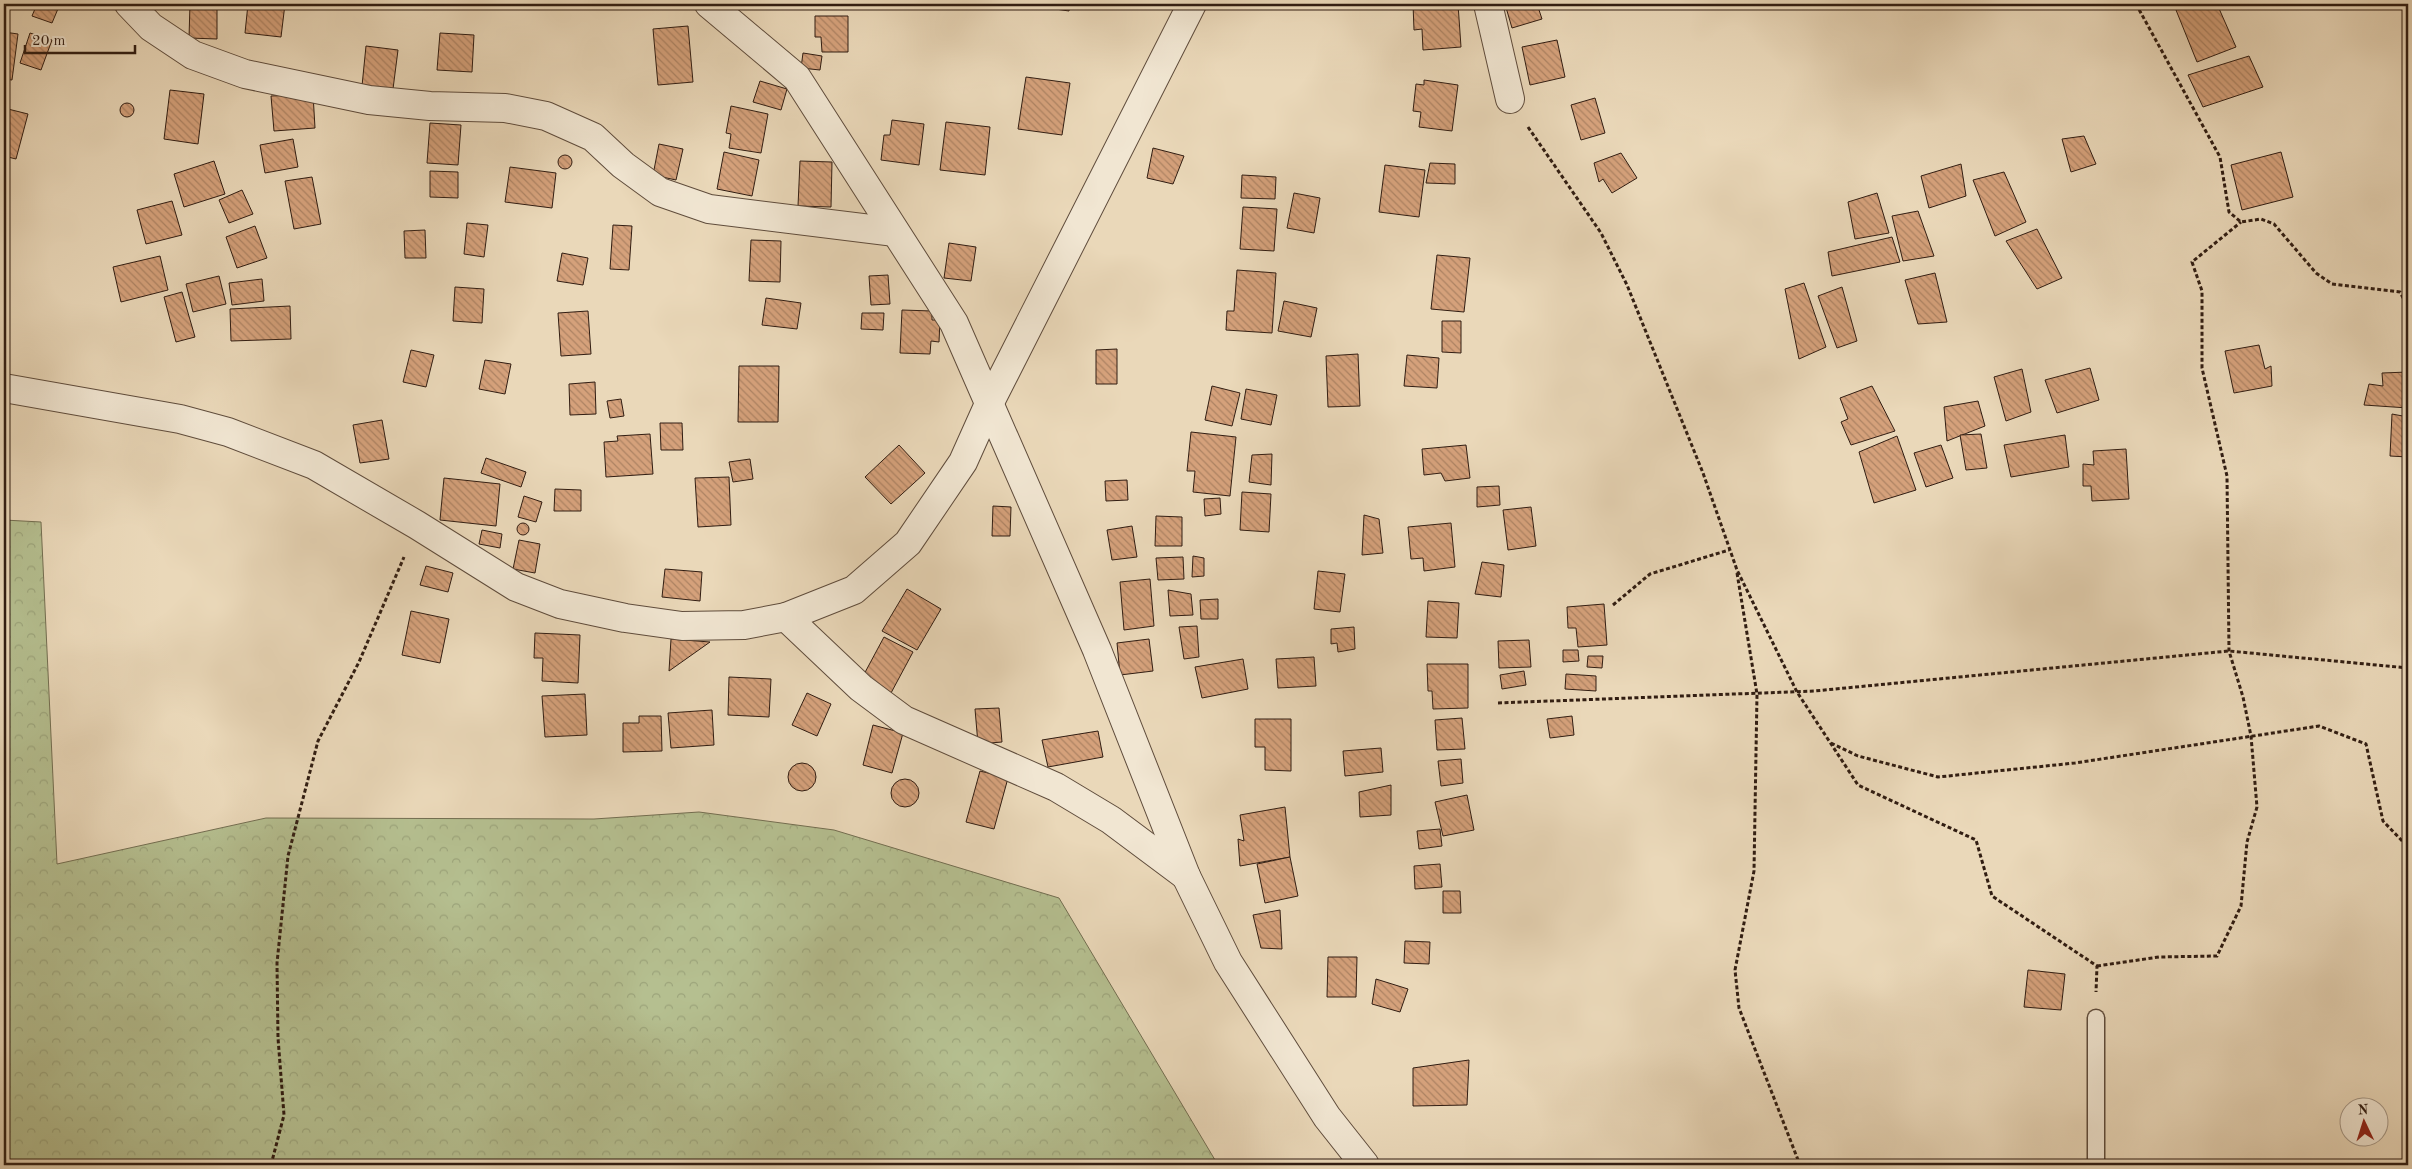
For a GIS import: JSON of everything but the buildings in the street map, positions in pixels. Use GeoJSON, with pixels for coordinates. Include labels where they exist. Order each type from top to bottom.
{"type":"FeatureCollection","features":[{"type":"Feature","properties":{"kind":"street"},"geometry":{"type":"LineString","coordinates":[[129,4],[151,28],[193,56],[245,74],[369,100],[430,106],[506,108],[546,116],[593,137],[623,165],[660,192],[709,209],[895,232]]}},
{"type":"Feature","properties":{"kind":"street"},"geometry":{"type":"LineString","coordinates":[[709,4],[797,78],[954,323],[1097,650],[1186,876],[1228,962],[1327,1117],[1365,1165]]}},
{"type":"Feature","properties":{"kind":"street"},"geometry":{"type":"LineString","coordinates":[[4,388],[180,419],[228,432],[314,465],[417,525],[516,587],[560,604],[625,618],[682,626],[744,625],[786,617],[854,590],[908,543],[963,462],[989,404],[1192,4]]}},
{"type":"Feature","properties":{"kind":"street"},"geometry":{"type":"LineString","coordinates":[[1488,4],[1510,99]]}},
{"type":"Feature","properties":{"kind":"street"},"geometry":{"type":"LineString","coordinates":[[786,617],[861,688],[904,720],[1056,788],[1111,820],[1186,876]]}},
{"type":"Feature","properties":{"kind":"lane"},"geometry":{"type":"LineString","coordinates":[[2096,1018],[2096,1165]]}},
{"type":"Feature","properties":{"kind":"path"},"geometry":{"type":"LineString","coordinates":[[2136,4],[2220,157],[2229,212],[2241,222]]}},
{"type":"Feature","properties":{"kind":"path"},"geometry":{"type":"LineString","coordinates":[[1510,99],[1601,233],[1627,285],[1703,473],[1736,570],[1797,692],[1858,785],[1976,840],[1992,896],[2097,966],[2159,957],[2217,956],[2241,906],[2247,842],[2257,807],[2251,736],[2243,697],[2229,652],[2227,476],[2202,368],[2202,290],[2192,262],[2241,222],[2261,219],[2274,224],[2316,273],[2332,284],[2400,292],[2408,307]]}},
{"type":"Feature","properties":{"kind":"path"},"geometry":{"type":"LineString","coordinates":[[271,1165],[284,1115],[278,1038],[277,963],[288,856],[318,741],[359,662],[417,525]]}},
{"type":"Feature","properties":{"kind":"path"},"geometry":{"type":"LineString","coordinates":[[1613,605],[1650,574],[1729,550]]}},
{"type":"Feature","properties":{"kind":"path"},"geometry":{"type":"LineString","coordinates":[[1736,570],[1757,694],[1754,871],[1736,970],[1738,999],[1739,1008],[1800,1165]]}},
{"type":"Feature","properties":{"kind":"path"},"geometry":{"type":"LineString","coordinates":[[1498,703],[1797,692],[2229,652],[2408,668]]}},
{"type":"Feature","properties":{"kind":"path"},"geometry":{"type":"LineString","coordinates":[[1830,743],[1858,756],[1938,777],[2075,763],[2319,726],[2366,744],[2383,822],[2408,847]]}},
{"type":"Feature","properties":{"kind":"path"},"geometry":{"type":"LineString","coordinates":[[2096,1018],[2097,966]]}},
{"type":"Feature","properties":{"kind":"green space"},"geometry":{"type":"Polygon","coordinates":[[[4,520],[41,522],[57,864],[266,818],[594,819],[699,812],[834,830],[1059,898],[1218,1165],[4,1165],[4,520]]]}}]}
